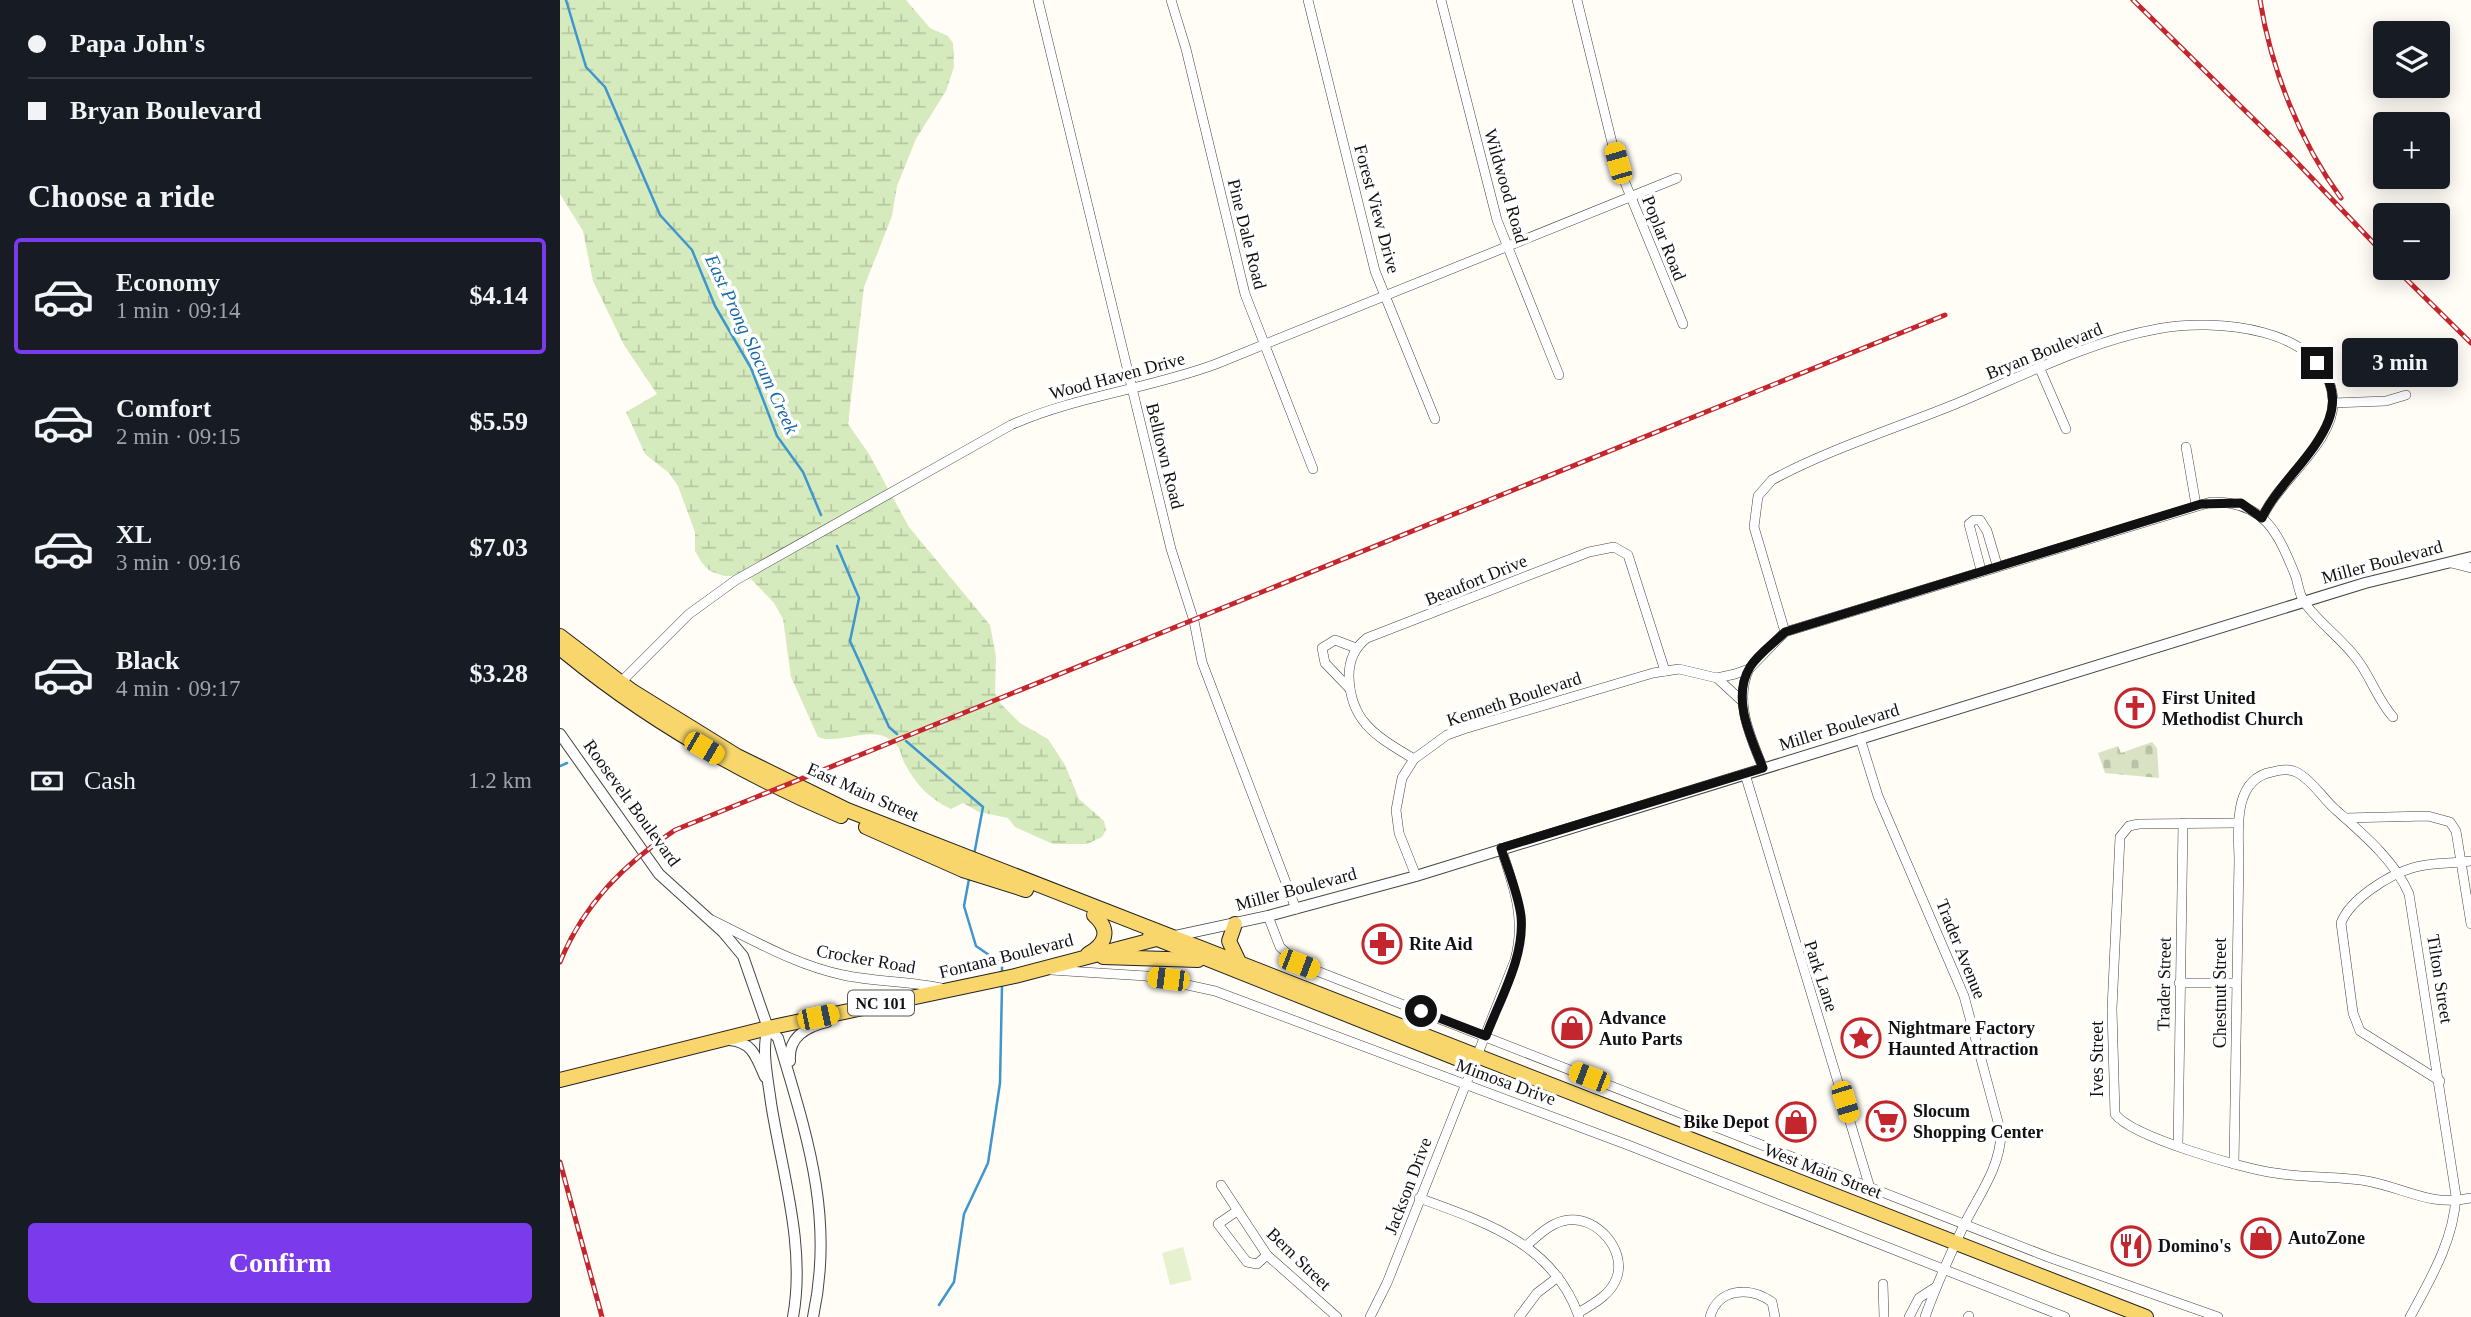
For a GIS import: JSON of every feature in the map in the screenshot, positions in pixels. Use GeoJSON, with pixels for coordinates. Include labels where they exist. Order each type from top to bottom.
{"type":"FeatureCollection","features":[{"type":"Feature","properties":{"kind":"main road","name":"East Main Street"},"geometry":{"type":"LineString","coordinates":[[560,636],[617,686]]}},
{"type":"Feature","properties":{"kind":"main road","name":"East Main Street"},"geometry":{"type":"LineString","coordinates":[[562,650],[617,686],[737,756],[847,810],[970,865],[1156,939]]}},
{"type":"Feature","properties":{"kind":"main road","name":"East Main Street"},"geometry":{"type":"LineString","coordinates":[[970,865],[1175,936]]}},
{"type":"Feature","properties":{"kind":"main road"},"geometry":{"type":"LineString","coordinates":[[1084,957],[1100,946],[1105,936],[1105,928],[1094,915]]}},
{"type":"Feature","properties":{"kind":"main road"},"geometry":{"type":"LineString","coordinates":[[1235,924],[1229,941],[1238,960]]}},
{"type":"Feature","properties":{"kind":"main road","name":"Fontana Boulevard"},"geometry":{"type":"LineString","coordinates":[[560,1080],[768,1028],[995,981],[1175,936]]}},
{"type":"Feature","properties":{"kind":"main road","name":"West Main Street"},"geometry":{"type":"LineString","coordinates":[[1175,936],[1476,1061]]}},
{"type":"Feature","properties":{"kind":"main road","name":"West Main Street"},"geometry":{"type":"LineString","coordinates":[[1156,939],[1954,1247],[2146,1317]]}},
{"type":"Feature","properties":{"kind":"main road"},"geometry":{"type":"LineString","coordinates":[[1084,957],[1208,961]]}},
{"type":"Feature","properties":{"kind":"main road","name":"West Main Street"},"geometry":{"type":"LineString","coordinates":[[1954,1247],[2119,1317]]}},
{"type":"Feature","properties":{"kind":"street","name":"Belltown Road"},"geometry":{"type":"LineString","coordinates":[[1038,0],[1132,390],[1202,662],[1296,909]]}},
{"type":"Feature","properties":{"kind":"street","name":"Pine Dale Road"},"geometry":{"type":"LineString","coordinates":[[1171,0],[1186,49],[1245,294],[1262,345],[1313,469]]}},
{"type":"Feature","properties":{"kind":"street","name":"Forest View Drive"},"geometry":{"type":"LineString","coordinates":[[1308,0],[1365,234],[1386,296],[1435,419]]}},
{"type":"Feature","properties":{"kind":"street","name":"Wildwood Road"},"geometry":{"type":"LineString","coordinates":[[1441,0],[1491,201],[1559,375]]}},
{"type":"Feature","properties":{"kind":"street","name":"Poplar Road"},"geometry":{"type":"LineString","coordinates":[[1577,0],[1611,141],[1630,197],[1683,324]]}},
{"type":"Feature","properties":{"kind":"street","name":"Wood Haven Drive"},"geometry":{"type":"LineString","coordinates":[[617,686],[690,614],[750,572],[1011,425],[1050,410],[1202,369],[1677,178]]}},
{"type":"Feature","properties":{"kind":"street","name":"Bryan Boulevard"},"geometry":{"type":"LineString","coordinates":[[1785,632],[1754,527],[1754,506],[1764,487],[1793,469],[2108,342],[2155,329],[2197,325],[2231,326],[2264,333],[2303,351],[2327,376],[2333,403]]}},
{"type":"Feature","properties":{"kind":"street"},"geometry":{"type":"LineString","coordinates":[[2040,369],[2066,429]]}},
{"type":"Feature","properties":{"kind":"street"},"geometry":{"type":"LineString","coordinates":[[2262,518],[2322,436],[2333,403],[2386,401],[2406,395]]}},
{"type":"Feature","properties":{"kind":"street"},"geometry":{"type":"LineString","coordinates":[[2186,447],[2196,505]]}},
{"type":"Feature","properties":{"kind":"street"},"geometry":{"type":"LineString","coordinates":[[1763,768],[1745,721],[1744,680],[1749,669],[1785,632],[1997,565],[2211,502],[2241,503],[2262,518],[2281,541],[2304,602],[2355,656],[2380,702],[2393,717]]}},
{"type":"Feature","properties":{"kind":"street"},"geometry":{"type":"LineString","coordinates":[[1981,570],[1969,532],[1969,524],[1974,520],[1980,520],[1985,526],[1997,565]]}},
{"type":"Feature","properties":{"kind":"street","name":"Beaufort Drive"},"geometry":{"type":"LineString","coordinates":[[1356,648],[1367,638],[1589,552],[1614,547],[1628,555],[1632,563],[1665,671]]}},
{"type":"Feature","properties":{"kind":"street","name":"Miller Boulevard"},"geometry":{"type":"LineString","coordinates":[[1175,936],[1268,916],[1416,876],[2304,602],[2471,557]]}},
{"type":"Feature","properties":{"kind":"street"},"geometry":{"type":"LineString","coordinates":[[2449,563],[2471,568]]}},
{"type":"Feature","properties":{"kind":"street"},"geometry":{"type":"LineString","coordinates":[[1350,690],[1325,663],[1322,648],[1335,640],[1356,648],[1350,667],[1350,690],[1354,708],[1364,724],[1383,740],[1414,759]]}},
{"type":"Feature","properties":{"kind":"street","name":"Kenneth Boulevard"},"geometry":{"type":"LineString","coordinates":[[1416,876],[1399,833],[1396,810],[1402,778],[1414,759],[1447,735],[1665,671],[1679,669],[1717,678],[1749,669]]}},
{"type":"Feature","properties":{"kind":"street"},"geometry":{"type":"LineString","coordinates":[[1717,678],[1743,702]]}},
{"type":"Feature","properties":{"kind":"street","name":"Roosevelt Boulevard"},"geometry":{"type":"LineString","coordinates":[[560,734],[660,874],[733,942],[743,956],[768,1028],[778,1038],[793,1084],[806,1129],[819,1192],[821,1254],[813,1317]]}},
{"type":"Feature","properties":{"kind":"street","name":"Trader Avenue"},"geometry":{"type":"LineString","coordinates":[[1860,738],[1878,796],[1964,996],[1999,1122],[1998,1157],[1943,1270],[1925,1317]]}},
{"type":"Feature","properties":{"kind":"street","name":"Tilton Street"},"geometry":{"type":"LineString","coordinates":[[2236,823],[2251,784],[2266,773],[2287,769],[2304,778],[2398,872],[2409,894],[2440,1081],[2456,1201],[2438,1263],[2410,1317]]}},
{"type":"Feature","properties":{"kind":"street","name":"Park Lane"},"geometry":{"type":"LineString","coordinates":[[1745,774],[1870,1188]]}},
{"type":"Feature","properties":{"kind":"street"},"geometry":{"type":"LineString","coordinates":[[2345,818],[2428,816],[2445,819],[2456,831],[2466,862],[2471,924]]}},
{"type":"Feature","properties":{"kind":"street","name":"Trader Street"},"geometry":{"type":"LineString","coordinates":[[2178,1146],[2183,823]]}},
{"type":"Feature","properties":{"kind":"street","name":"Ives Street"},"geometry":{"type":"LineString","coordinates":[[2236,823],[2133,825],[2120,837],[2112,1009],[2115,1114],[2131,1128],[2234,1164],[2278,1174],[2366,1181],[2435,1201],[2471,1198]]}},
{"type":"Feature","properties":{"kind":"street","name":"Chestnut Street"},"geometry":{"type":"LineString","coordinates":[[2234,1164],[2239,858],[2236,823]]}},
{"type":"Feature","properties":{"kind":"street","name":"Jackson Drive"},"geometry":{"type":"LineString","coordinates":[[1370,1317],[1387,1283],[1515,960],[1521,936],[1517,898],[1501,848]]}},
{"type":"Feature","properties":{"kind":"street"},"geometry":{"type":"LineString","coordinates":[[2440,1081],[2363,1034],[2353,1013],[2341,923],[2347,911],[2398,872],[2425,865],[2466,862]]}},
{"type":"Feature","properties":{"kind":"street","name":"Crocker Road"},"geometry":{"type":"LineString","coordinates":[[704,916],[787,957],[819,969],[949,990]]}},
{"type":"Feature","properties":{"kind":"street"},"geometry":{"type":"LineString","coordinates":[[1268,916],[1280,947],[1299,964],[2119,1284],[2218,1317]]}},
{"type":"Feature","properties":{"kind":"street","name":"Mimosa Drive"},"geometry":{"type":"LineString","coordinates":[[1042,969],[1146,976],[1191,984],[1227,996],[1628,1145],[2065,1317]]}},
{"type":"Feature","properties":{"kind":"street"},"geometry":{"type":"LineString","coordinates":[[2179,983],[2236,983]]}},
{"type":"Feature","properties":{"kind":"street"},"geometry":{"type":"LineString","coordinates":[[793,1084],[789,1051],[796,1036],[813,1026],[873,1012],[893,1001]]}},
{"type":"Feature","properties":{"kind":"street","name":"Roosevelt Boulevard"},"geometry":{"type":"LineString","coordinates":[[768,1028],[764,1041],[769,1087],[794,1227],[793,1317]]}},
{"type":"Feature","properties":{"kind":"street"},"geometry":{"type":"LineString","coordinates":[[722,1039],[741,1041],[753,1049],[769,1087]]}},
{"type":"Feature","properties":{"kind":"street"},"geometry":{"type":"LineString","coordinates":[[768,1072],[787,1069]]}},
{"type":"Feature","properties":{"kind":"street","name":"Bern Street"},"geometry":{"type":"LineString","coordinates":[[1221,1185],[1267,1255],[1337,1317]]}},
{"type":"Feature","properties":{"kind":"street"},"geometry":{"type":"LineString","coordinates":[[1419,1198],[1490,1224],[1527,1245],[1558,1277],[1578,1315],[1602,1298],[1617,1277],[1618,1261],[1606,1236],[1582,1220],[1567,1220],[1551,1226],[1527,1245]]}},
{"type":"Feature","properties":{"kind":"street"},"geometry":{"type":"LineString","coordinates":[[1237,1211],[1219,1224],[1247,1262],[1257,1264],[1267,1255]]}},
{"type":"Feature","properties":{"kind":"street"},"geometry":{"type":"LineString","coordinates":[[1520,1317],[1537,1293],[1558,1277]]}},
{"type":"Feature","properties":{"kind":"street"},"geometry":{"type":"LineString","coordinates":[[1883,1283],[1884,1317]]}},
{"type":"Feature","properties":{"kind":"street"},"geometry":{"type":"LineString","coordinates":[[1909,1317],[1919,1298],[1936,1287]]}},
{"type":"Feature","properties":{"kind":"street"},"geometry":{"type":"LineString","coordinates":[[1710,1317],[1718,1300],[1730,1293],[1754,1292],[1772,1302],[1775,1317]]}},
{"type":"Feature","properties":{"kind":"green space"},"geometry":{"type":"Polygon","coordinates":[[[560,0],[906,0],[930,28],[948,36],[953,43],[954,67],[946,91],[916,139],[897,186],[892,216],[864,287],[848,424],[869,454],[909,527],[990,625],[996,656],[995,693],[1000,703],[1020,723],[1048,739],[1065,765],[1079,799],[1104,821],[1106,830],[1102,837],[1087,844],[1053,844],[1015,827],[1008,818],[979,812],[963,803],[951,809],[936,801],[919,785],[898,747],[888,738],[871,734],[835,739],[818,737],[791,677],[783,619],[774,603],[748,576],[724,576],[710,571],[702,563],[695,551],[695,532],[678,486],[669,473],[645,454],[626,412],[657,394],[624,345],[593,281],[583,231],[560,194],[560,0]]]}},
{"type":"Feature","properties":{"kind":"green space"},"geometry":{"type":"Polygon","coordinates":[[[2152,742],[2157,748],[2159,778],[2105,773],[2098,753],[2118,746],[2121,753],[2152,742]]]}},
{"type":"Feature","properties":{"kind":"green space"},"geometry":{"type":"Polygon","coordinates":[[[1183,1247],[1192,1280],[1170,1285],[1162,1253],[1183,1247]]]}},
{"type":"Feature","properties":{"kind":"waterway","name":"East Prong Slocum Creek"},"geometry":{"type":"LineString","coordinates":[[566,0],[586,67],[605,87],[660,215],[692,250],[715,306],[751,368],[777,436],[803,472],[821,515]]}},
{"type":"Feature","properties":{"kind":"waterway","name":"East Prong Slocum Creek"},"geometry":{"type":"LineString","coordinates":[[837,546],[859,598],[850,641],[889,727],[897,734]]}},
{"type":"Feature","properties":{"kind":"waterway","name":"East Prong Slocum Creek"},"geometry":{"type":"LineString","coordinates":[[906,741],[983,807],[974,855]]}},
{"type":"Feature","properties":{"kind":"waterway"},"geometry":{"type":"LineString","coordinates":[[560,766],[567,763]]}},
{"type":"Feature","properties":{"kind":"waterway","name":"East Prong Slocum Creek"},"geometry":{"type":"LineString","coordinates":[[969,879],[964,906],[976,946],[1002,964],[1002,972]]}},
{"type":"Feature","properties":{"kind":"waterway","name":"East Prong Slocum Creek"},"geometry":{"type":"LineString","coordinates":[[939,1305],[954,1282],[964,1214],[988,1163],[1000,1083],[1002,986]]}},
{"type":"Feature","properties":{"kind":"railway"},"geometry":{"type":"LineString","coordinates":[[2133,0],[2286,151],[2373,242]]}},
{"type":"Feature","properties":{"kind":"railway"},"geometry":{"type":"LineString","coordinates":[[2260,0],[2272,52],[2289,104],[2313,153],[2341,198]]}},
{"type":"Feature","properties":{"kind":"railway"},"geometry":{"type":"LineString","coordinates":[[2407,280],[2471,343]]}},
{"type":"Feature","properties":{"kind":"railway"},"geometry":{"type":"LineString","coordinates":[[560,962],[581,922],[607,887],[638,857],[675,830],[1945,315]]}},
{"type":"Feature","properties":{"kind":"railway"},"geometry":{"type":"LineString","coordinates":[[560,1162],[602,1317]]}},
{"type":"Feature","properties":{"kind":"place","name":"First United Methodist Church"},"geometry":{"type":"Point","coordinates":[2135,708]}},
{"type":"Feature","properties":{"kind":"place","name":"Rite Aid"},"geometry":{"type":"Point","coordinates":[1382,944]}},
{"type":"Feature","properties":{"kind":"place","name":"Advance Auto Parts"},"geometry":{"type":"Point","coordinates":[1572,1028]}},
{"type":"Feature","properties":{"kind":"place","name":"Nightmare Factory Haunted Attraction"},"geometry":{"type":"Point","coordinates":[1861,1038]}},
{"type":"Feature","properties":{"kind":"place","name":"Slocum Shopping Center"},"geometry":{"type":"Point","coordinates":[1886,1121]}},
{"type":"Feature","properties":{"kind":"place","name":"Bike Depot"},"geometry":{"type":"Point","coordinates":[1796,1122]}},
{"type":"Feature","properties":{"kind":"place","name":"AutoZone"},"geometry":{"type":"Point","coordinates":[2261,1238]}},
{"type":"Feature","properties":{"kind":"place","name":"Domino's"},"geometry":{"type":"Point","coordinates":[2131,1246]}},
{"type":"Feature","properties":{"kind":"route"},"geometry":{"type":"LineString","coordinates":[[1421,1011],[1486,1036],[1515,960],[1521,936],[1521,914],[1501,848],[1763,768],[1745,721],[1744,680],[1754,662],[1785,632],[2201,504],[2241,503],[2262,518],[2277,493],[2327,428],[2333,403],[2327,376],[2317,363]]}}]}
